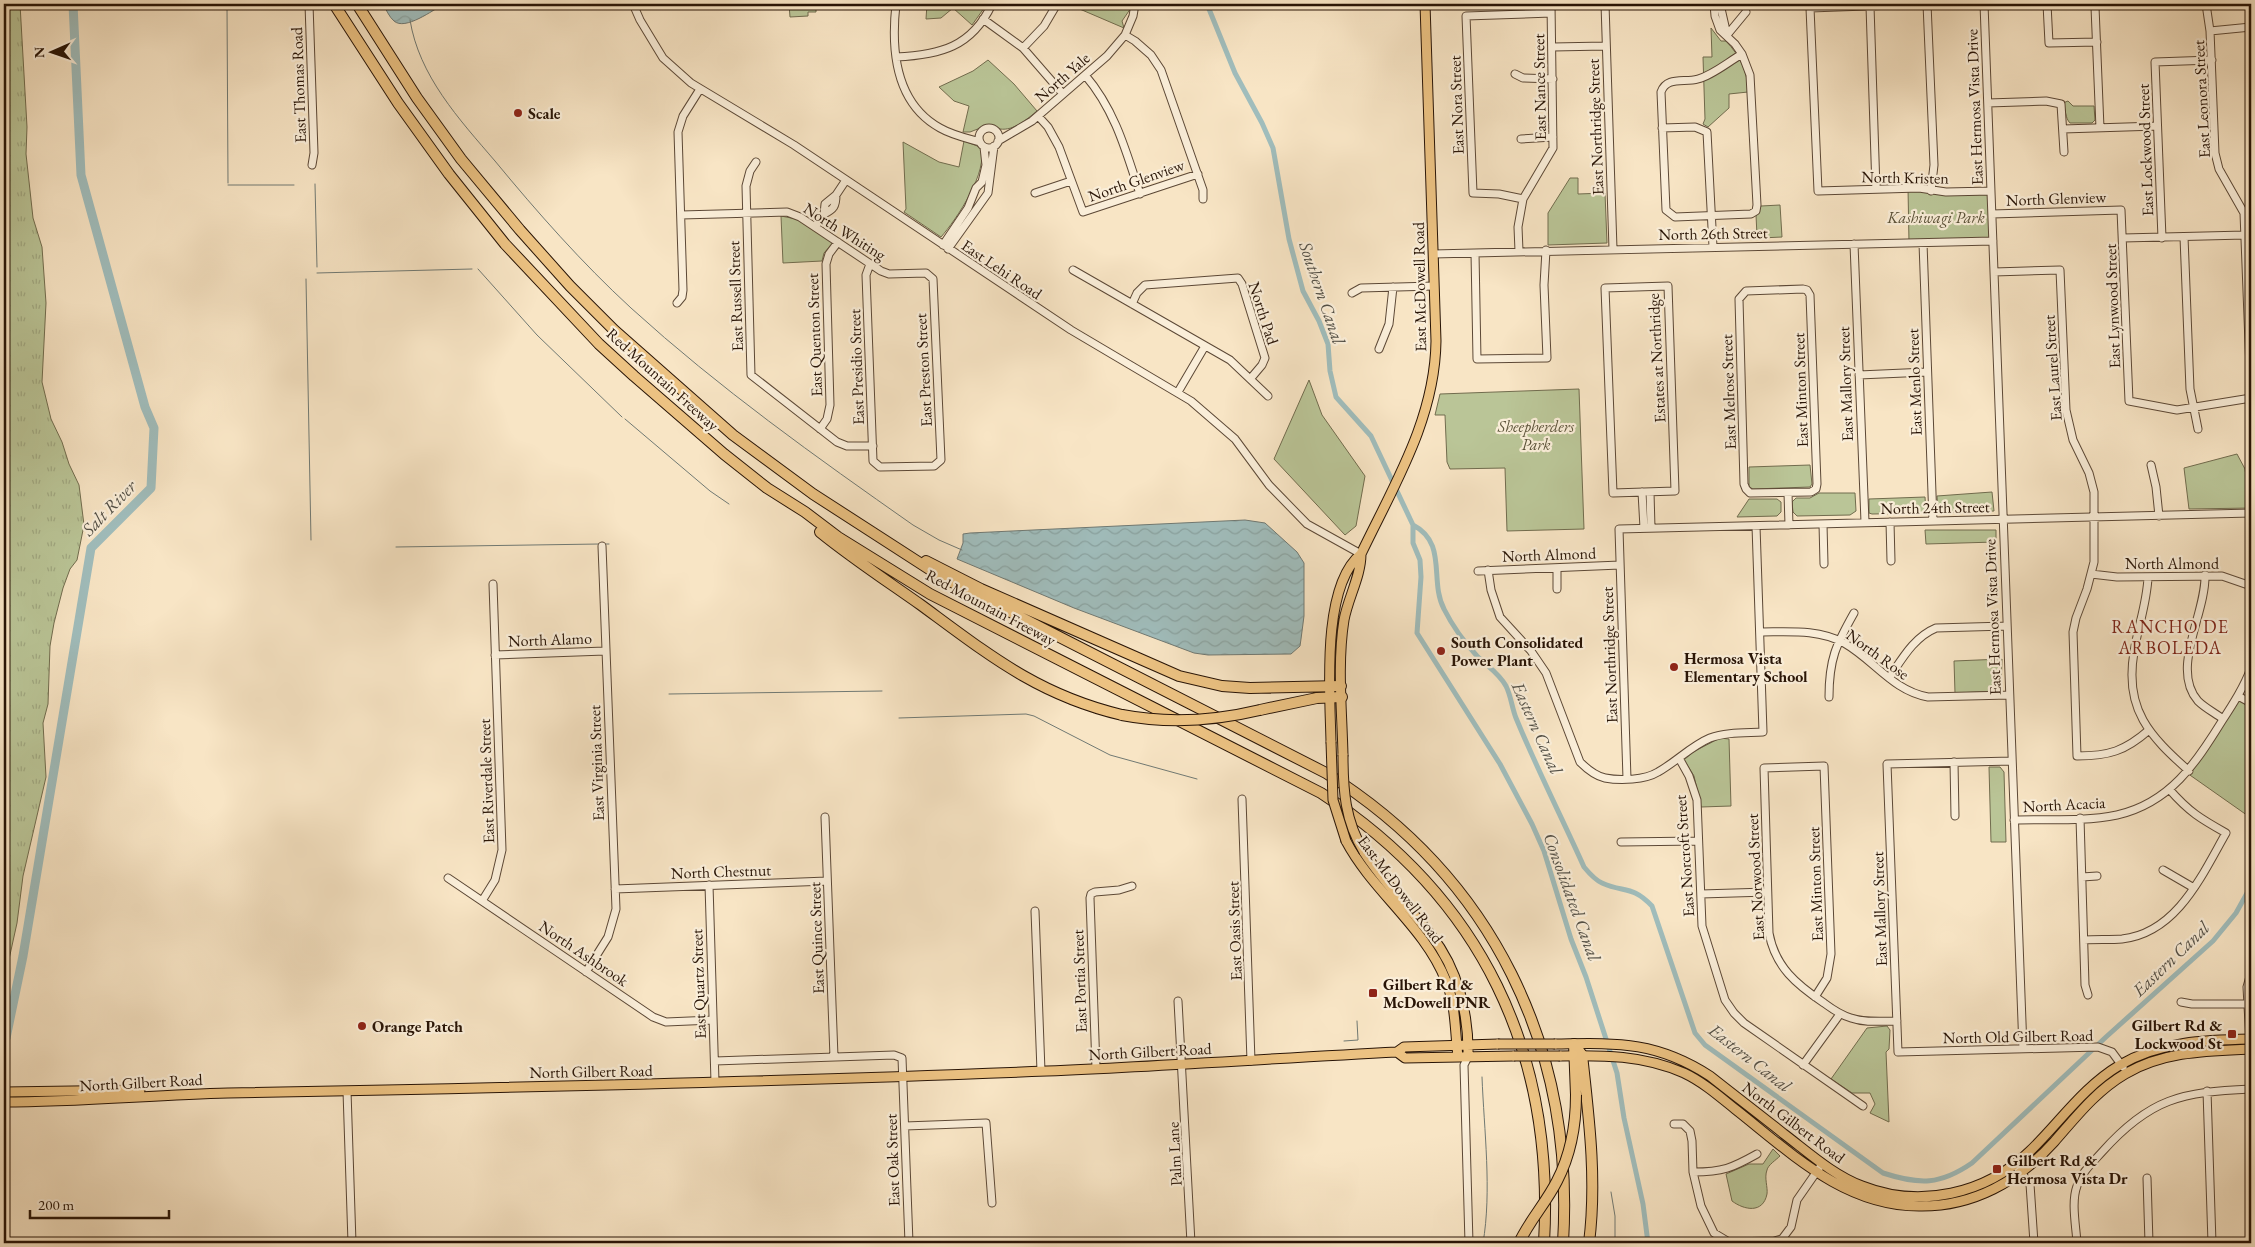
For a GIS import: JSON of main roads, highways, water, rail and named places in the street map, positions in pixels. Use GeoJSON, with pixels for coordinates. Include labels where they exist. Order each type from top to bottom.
{"type":"FeatureCollection","features":[{"type":"Feature","properties":{"kind":"highway","name":"Red Mountain Freeway"},"geometry":{"type":"LineString","coordinates":[[334,4],[398,104],[449,174],[505,244],[556,300],[634,376],[767,488],[805,512],[838,537],[952,606],[1302,781],[1361,821],[1425,878],[1460,922],[1494,978],[1514,1024],[1528,1067],[1541,1132],[1545,1173],[1544,1243]]}},
{"type":"Feature","properties":{"kind":"highway","name":"Red Mountain Freeway"},"geometry":{"type":"LineString","coordinates":[[357,4],[417,98],[461,159],[520,230],[582,298],[644,358],[734,435],[813,494],[896,546],[914,561],[977,597],[1313,766],[1372,805],[1427,853],[1464,897],[1493,940],[1513,974],[1536,1029],[1551,1083],[1561,1130],[1565,1188],[1563,1243]]}},
{"type":"Feature","properties":{"kind":"highway"},"geometry":{"type":"LineString","coordinates":[[767,488],[833,542],[1025,679],[1074,702],[1122,715],[1153,720],[1192,721],[1229,717],[1317,698],[1342,697]]}},
{"type":"Feature","properties":{"kind":"highway"},"geometry":{"type":"LineString","coordinates":[[896,546],[981,589],[1179,676],[1222,686],[1250,688],[1341,686]]}},
{"type":"Feature","properties":{"kind":"highway"},"geometry":{"type":"LineString","coordinates":[[1574,1044],[1578,1055],[1593,1171],[1589,1243]]}},
{"type":"Feature","properties":{"kind":"highway"},"geometry":{"type":"LineString","coordinates":[[1519,1243],[1557,1181],[1567,1157],[1574,1129],[1578,1055]]}},
{"type":"Feature","properties":{"kind":"main road","name":"East McDowell Road"},"geometry":{"type":"LineString","coordinates":[[1425,4],[1436,356],[1433,382],[1420,429],[1361,554],[1361,565],[1344,620],[1341,686],[1343,787],[1346,810],[1364,852],[1432,936],[1448,961],[1460,991],[1468,1045],[1466,1061]]}},
{"type":"Feature","properties":{"kind":"main road","name":"East McDowell Road"},"geometry":{"type":"LineString","coordinates":[[1361,554],[1351,562],[1334,615],[1330,649],[1333,800],[1346,840],[1368,876],[1424,942],[1442,973],[1452,1002],[1458,1057]]}},
{"type":"Feature","properties":{"kind":"main road","name":"North Gilbert Road"},"geometry":{"type":"LineString","coordinates":[[4,1102],[38,1102],[139,1096],[715,1082],[1041,1071],[1397,1052],[1404,1047],[1456,1045],[1621,1045],[1656,1050],[1698,1068],[1822,1164],[1850,1181],[1894,1195],[1932,1197],[1951,1194],[1979,1185],[2015,1165],[2078,1098],[2092,1085],[2122,1064],[2169,1045],[2197,1041],[2250,1039]]}},
{"type":"Feature","properties":{"kind":"main road","name":"North Gilbert Road"},"geometry":{"type":"LineString","coordinates":[[1397,1052],[1405,1058],[1458,1057],[1466,1061],[1502,1056],[1602,1055],[1626,1057],[1664,1065],[1702,1083],[1815,1172],[1843,1189],[1888,1204],[1921,1206],[1949,1204],[1977,1196],[1997,1188],[2022,1172],[2053,1143],[2091,1100],[2126,1073],[2174,1055],[2191,1052],[2250,1049]]}},
{"type":"Feature","properties":{"kind":"main road","name":"North Gilbert Road"},"geometry":{"type":"LineString","coordinates":[[4,1092],[214,1089],[280,1093]]}},
{"type":"Feature","properties":{"kind":"water"},"geometry":{"type":"Polygon","coordinates":[[[383,4],[444,4],[412,22],[399,23],[394,21],[383,4]]]}},
{"type":"Feature","properties":{"kind":"water"},"geometry":{"type":"Polygon","coordinates":[[[1245,520],[1265,523],[1297,552],[1304,563],[1304,616],[1300,646],[1291,654],[1208,655],[1194,653],[1074,608],[957,559],[963,543],[963,534],[970,533],[1245,520]]]}},
{"type":"Feature","properties":{"kind":"waterway","name":"Salt River"},"geometry":{"type":"LineString","coordinates":[[6,1038],[23,956],[91,548],[151,488],[154,428],[145,407],[81,175],[73,4]]}},
{"type":"Feature","properties":{"kind":"waterway"},"geometry":{"type":"LineString","coordinates":[[227,4],[228,183]]}},
{"type":"Feature","properties":{"kind":"waterway","name":"Consolidated Canal"},"geometry":{"type":"LineString","coordinates":[[1207,4],[1235,73],[1273,148],[1289,239],[1303,291],[1319,321],[1328,344],[1330,371],[1336,397],[1371,436],[1413,525],[1413,543],[1420,560],[1421,577],[1417,633],[1500,764],[1544,851],[1571,939],[1586,977],[1617,1073],[1624,1118],[1643,1204],[1648,1243]]}},
{"type":"Feature","properties":{"kind":"waterway"},"geometry":{"type":"LineString","coordinates":[[410,20],[422,60],[442,96],[544,218],[613,291],[664,338],[804,448],[913,525],[939,540],[962,550]]}},
{"type":"Feature","properties":{"kind":"waterway"},"geometry":{"type":"LineString","coordinates":[[315,184],[317,267]]}},
{"type":"Feature","properties":{"kind":"waterway"},"geometry":{"type":"LineString","coordinates":[[228,185],[294,185]]}},
{"type":"Feature","properties":{"kind":"waterway"},"geometry":{"type":"LineString","coordinates":[[317,273],[472,269]]}},
{"type":"Feature","properties":{"kind":"waterway"},"geometry":{"type":"LineString","coordinates":[[478,269],[537,335],[622,417]]}},
{"type":"Feature","properties":{"kind":"waterway"},"geometry":{"type":"LineString","coordinates":[[306,279],[311,540]]}},
{"type":"Feature","properties":{"kind":"waterway"},"geometry":{"type":"LineString","coordinates":[[625,419],[710,491],[729,504]]}},
{"type":"Feature","properties":{"kind":"waterway","name":"Eastern Canal"},"geometry":{"type":"LineString","coordinates":[[1413,525],[1424,533],[1434,552],[1440,598],[1447,615],[1477,656],[1496,673],[1506,686],[1524,737],[1584,867],[1599,882],[1633,892],[1652,906],[1695,1033],[1705,1045],[1883,1173],[1908,1180],[1929,1181],[1950,1176],[1972,1163],[2106,1037],[2213,941],[2236,913],[2251,886]]}},
{"type":"Feature","properties":{"kind":"waterway"},"geometry":{"type":"LineString","coordinates":[[396,547],[600,544]]}},
{"type":"Feature","properties":{"kind":"waterway"},"geometry":{"type":"LineString","coordinates":[[604,544],[609,544]]}},
{"type":"Feature","properties":{"kind":"waterway"},"geometry":{"type":"LineString","coordinates":[[669,694],[882,691]]}},
{"type":"Feature","properties":{"kind":"waterway"},"geometry":{"type":"LineString","coordinates":[[899,718],[1026,714],[1034,716],[1110,755],[1197,779]]}},
{"type":"Feature","properties":{"kind":"waterway"},"geometry":{"type":"LineString","coordinates":[[1344,1041],[1358,1040],[1357,1021]]}},
{"type":"Feature","properties":{"kind":"waterway"},"geometry":{"type":"LineString","coordinates":[[1482,1077],[1487,1160],[1487,1203],[1483,1243]]}},
{"type":"Feature","properties":{"kind":"waterway"},"geometry":{"type":"LineString","coordinates":[[1611,1192],[1615,1216],[1615,1243]]}},
{"type":"Feature","properties":{"kind":"place","name":"Scale"},"geometry":{"type":"Point","coordinates":[518,113]}},
{"type":"Feature","properties":{"kind":"place","name":"South Consolidated Power Plant"},"geometry":{"type":"Point","coordinates":[1441,651]}},
{"type":"Feature","properties":{"kind":"place","name":"Hermosa Vista Elementary School"},"geometry":{"type":"Point","coordinates":[1674,667]}},
{"type":"Feature","properties":{"kind":"place","name":"Gilbert Rd & McDowell PNR"},"geometry":{"type":"Point","coordinates":[1373,993]}},
{"type":"Feature","properties":{"kind":"place","name":"Orange Patch"},"geometry":{"type":"Point","coordinates":[362,1026]}},
{"type":"Feature","properties":{"kind":"place","name":"Gilbert Rd & Lockwood St"},"geometry":{"type":"Point","coordinates":[2232,1034]}},
{"type":"Feature","properties":{"kind":"place","name":"Gilbert Rd & Hermosa Vista Dr"},"geometry":{"type":"Point","coordinates":[1997,1169]}},
{"type":"Feature","properties":{"kind":"district","name":"RANCHO DE ARBOLEDA"},"geometry":{"type":"Point","coordinates":[2170,638]}},
{"type":"Feature","properties":{"kind":"park label","name":"Kashiwagi Park"},"geometry":{"type":"Point","coordinates":[1936,217]}},
{"type":"Feature","properties":{"kind":"park label","name":"Sheepherders Park"},"geometry":{"type":"Point","coordinates":[1536,435]}},
{"type":"Feature","properties":{"kind":"water label","name":"Southern Canal"},"geometry":{"type":"Point","coordinates":[1322,293]}}]}
